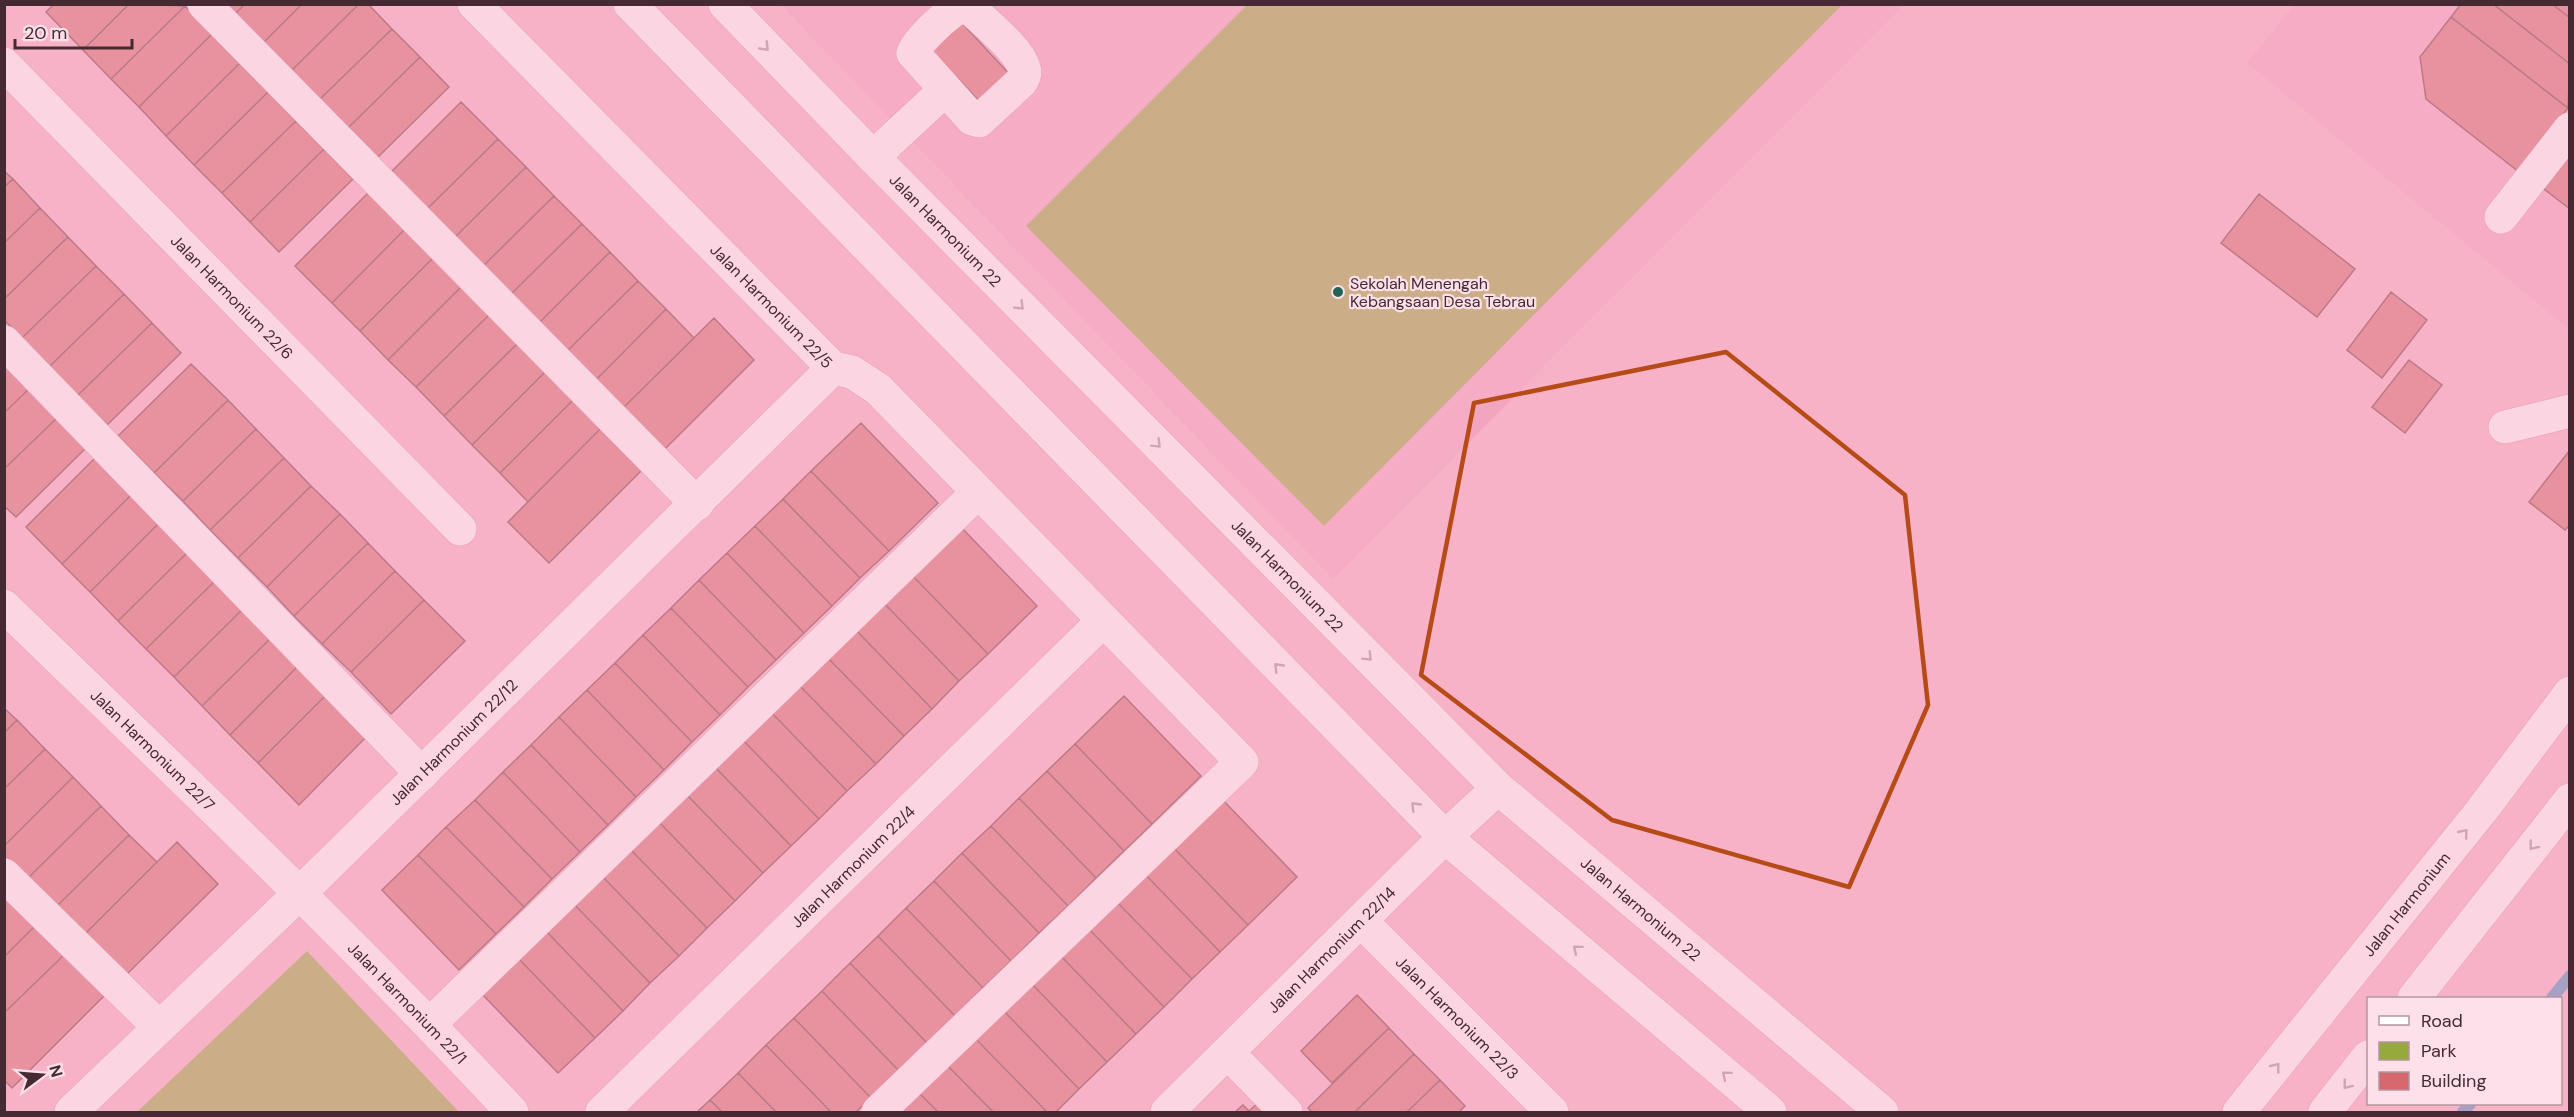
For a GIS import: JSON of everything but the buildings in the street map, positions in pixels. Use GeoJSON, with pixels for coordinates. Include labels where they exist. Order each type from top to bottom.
{"type":"FeatureCollection","features":[{"type":"Feature","properties":{"kind":"street"},"geometry":{"type":"LineString","coordinates":[[204,4],[697,504]]}},
{"type":"Feature","properties":{"kind":"street","name":"Jalan Harmonium 22/5"},"geometry":{"type":"LineString","coordinates":[[474,4],[833,368],[852,372],[878,389],[1242,762],[878,1113]]}},
{"type":"Feature","properties":{"kind":"street"},"geometry":{"type":"LineString","coordinates":[[630,4],[1445,837],[1770,1113]]}},
{"type":"Feature","properties":{"kind":"street","name":"Jalan Harmonium 22"},"geometry":{"type":"LineString","coordinates":[[728,6],[873,157],[1497,788],[1882,1113]]}},
{"type":"Feature","properties":{"kind":"street","name":"Jalan Harmonium 22/6"},"geometry":{"type":"LineString","coordinates":[[4,64],[460,529]]}},
{"type":"Feature","properties":{"kind":"street"},"geometry":{"type":"LineString","coordinates":[[873,157],[945,90]]}},
{"type":"Feature","properties":{"kind":"street"},"geometry":{"type":"LineString","coordinates":[[2501,218],[2570,129]]}},
{"type":"Feature","properties":{"kind":"street"},"geometry":{"type":"LineString","coordinates":[[4,342],[422,774]]}},
{"type":"Feature","properties":{"kind":"street","name":"Jalan Harmonium 22/12"},"geometry":{"type":"LineString","coordinates":[[70,1113],[422,774],[833,368]]}},
{"type":"Feature","properties":{"kind":"street"},"geometry":{"type":"LineString","coordinates":[[2505,427],[2570,411]]}},
{"type":"Feature","properties":{"kind":"street"},"geometry":{"type":"LineString","coordinates":[[430,1024],[978,492]]}},
{"type":"Feature","properties":{"kind":"street","name":"Jalan Harmonium 22/7"},"geometry":{"type":"LineString","coordinates":[[4,606],[300,893]]}},
{"type":"Feature","properties":{"kind":"street","name":"Jalan Harmonium 22/4"},"geometry":{"type":"LineString","coordinates":[[602,1113],[1103,621]]}},
{"type":"Feature","properties":{"kind":"street","name":"Jalan Harmonium"},"geometry":{"type":"LineString","coordinates":[[2239,1113],[2482,810],[2570,693]]}},
{"type":"Feature","properties":{"kind":"street","name":"Jalan Harmonium 22/14"},"geometry":{"type":"LineString","coordinates":[[1167,1113],[1497,788]]}},
{"type":"Feature","properties":{"kind":"street"},"geometry":{"type":"LineString","coordinates":[[2416,997],[2570,800]]}},
{"type":"Feature","properties":{"kind":"street"},"geometry":{"type":"LineString","coordinates":[[4,875],[159,1027]]}},
{"type":"Feature","properties":{"kind":"street","name":"Jalan Harmonium 22/1"},"geometry":{"type":"LineString","coordinates":[[300,893],[430,1024],[512,1113]]}},
{"type":"Feature","properties":{"kind":"street","name":"Jalan Harmonium 22/3"},"geometry":{"type":"LineString","coordinates":[[1362,922],[1552,1113]]}},
{"type":"Feature","properties":{"kind":"street"},"geometry":{"type":"LineString","coordinates":[[1228,1053],[1286,1113]]}},
{"type":"Feature","properties":{"kind":"street"},"geometry":{"type":"LineString","coordinates":[[2325,1113],[2367,1058]]}},
{"type":"Feature","properties":{"kind":"highlighted area"},"geometry":{"type":"Polygon","coordinates":[[[1726,352],[1905,495],[1928,705],[1849,887],[1612,820],[1421,675],[1474,403],[1726,352]]]}},
{"type":"Feature","properties":{"kind":"shaded area","name":"Sekolah Menengah Kebangsaan Desa Tebrau"},"geometry":{"type":"Polygon","coordinates":[[[781,5],[1904,5],[1333,579],[781,5]]]}},
{"type":"Feature","properties":{"kind":"shaded area"},"geometry":{"type":"Polygon","coordinates":[[[2294,5],[2569,5],[2569,329],[2247,63],[2294,5]]]}},
{"type":"Feature","properties":{"kind":"green space","name":"Sekolah Menengah Kebangsaan Desa Tebrau"},"geometry":{"type":"Polygon","coordinates":[[[1247,5],[1842,5],[1324,526],[1026,226],[1247,5]]]}},
{"type":"Feature","properties":{"kind":"green space"},"geometry":{"type":"Polygon","coordinates":[[[307,951],[459,1112],[137,1112],[307,951]]]}},
{"type":"Feature","properties":{"kind":"waterway"},"geometry":{"type":"LineString","coordinates":[[2553,997],[2570,976]]}},
{"type":"Feature","properties":{"kind":"waterway"},"geometry":{"type":"LineString","coordinates":[[2463,1112],[2469,1105]]}},
{"type":"Feature","properties":{"kind":"place","name":"Sekolah Menengah Kebangsaan Desa Tebrau"},"geometry":{"type":"Point","coordinates":[1338,292]}}]}
